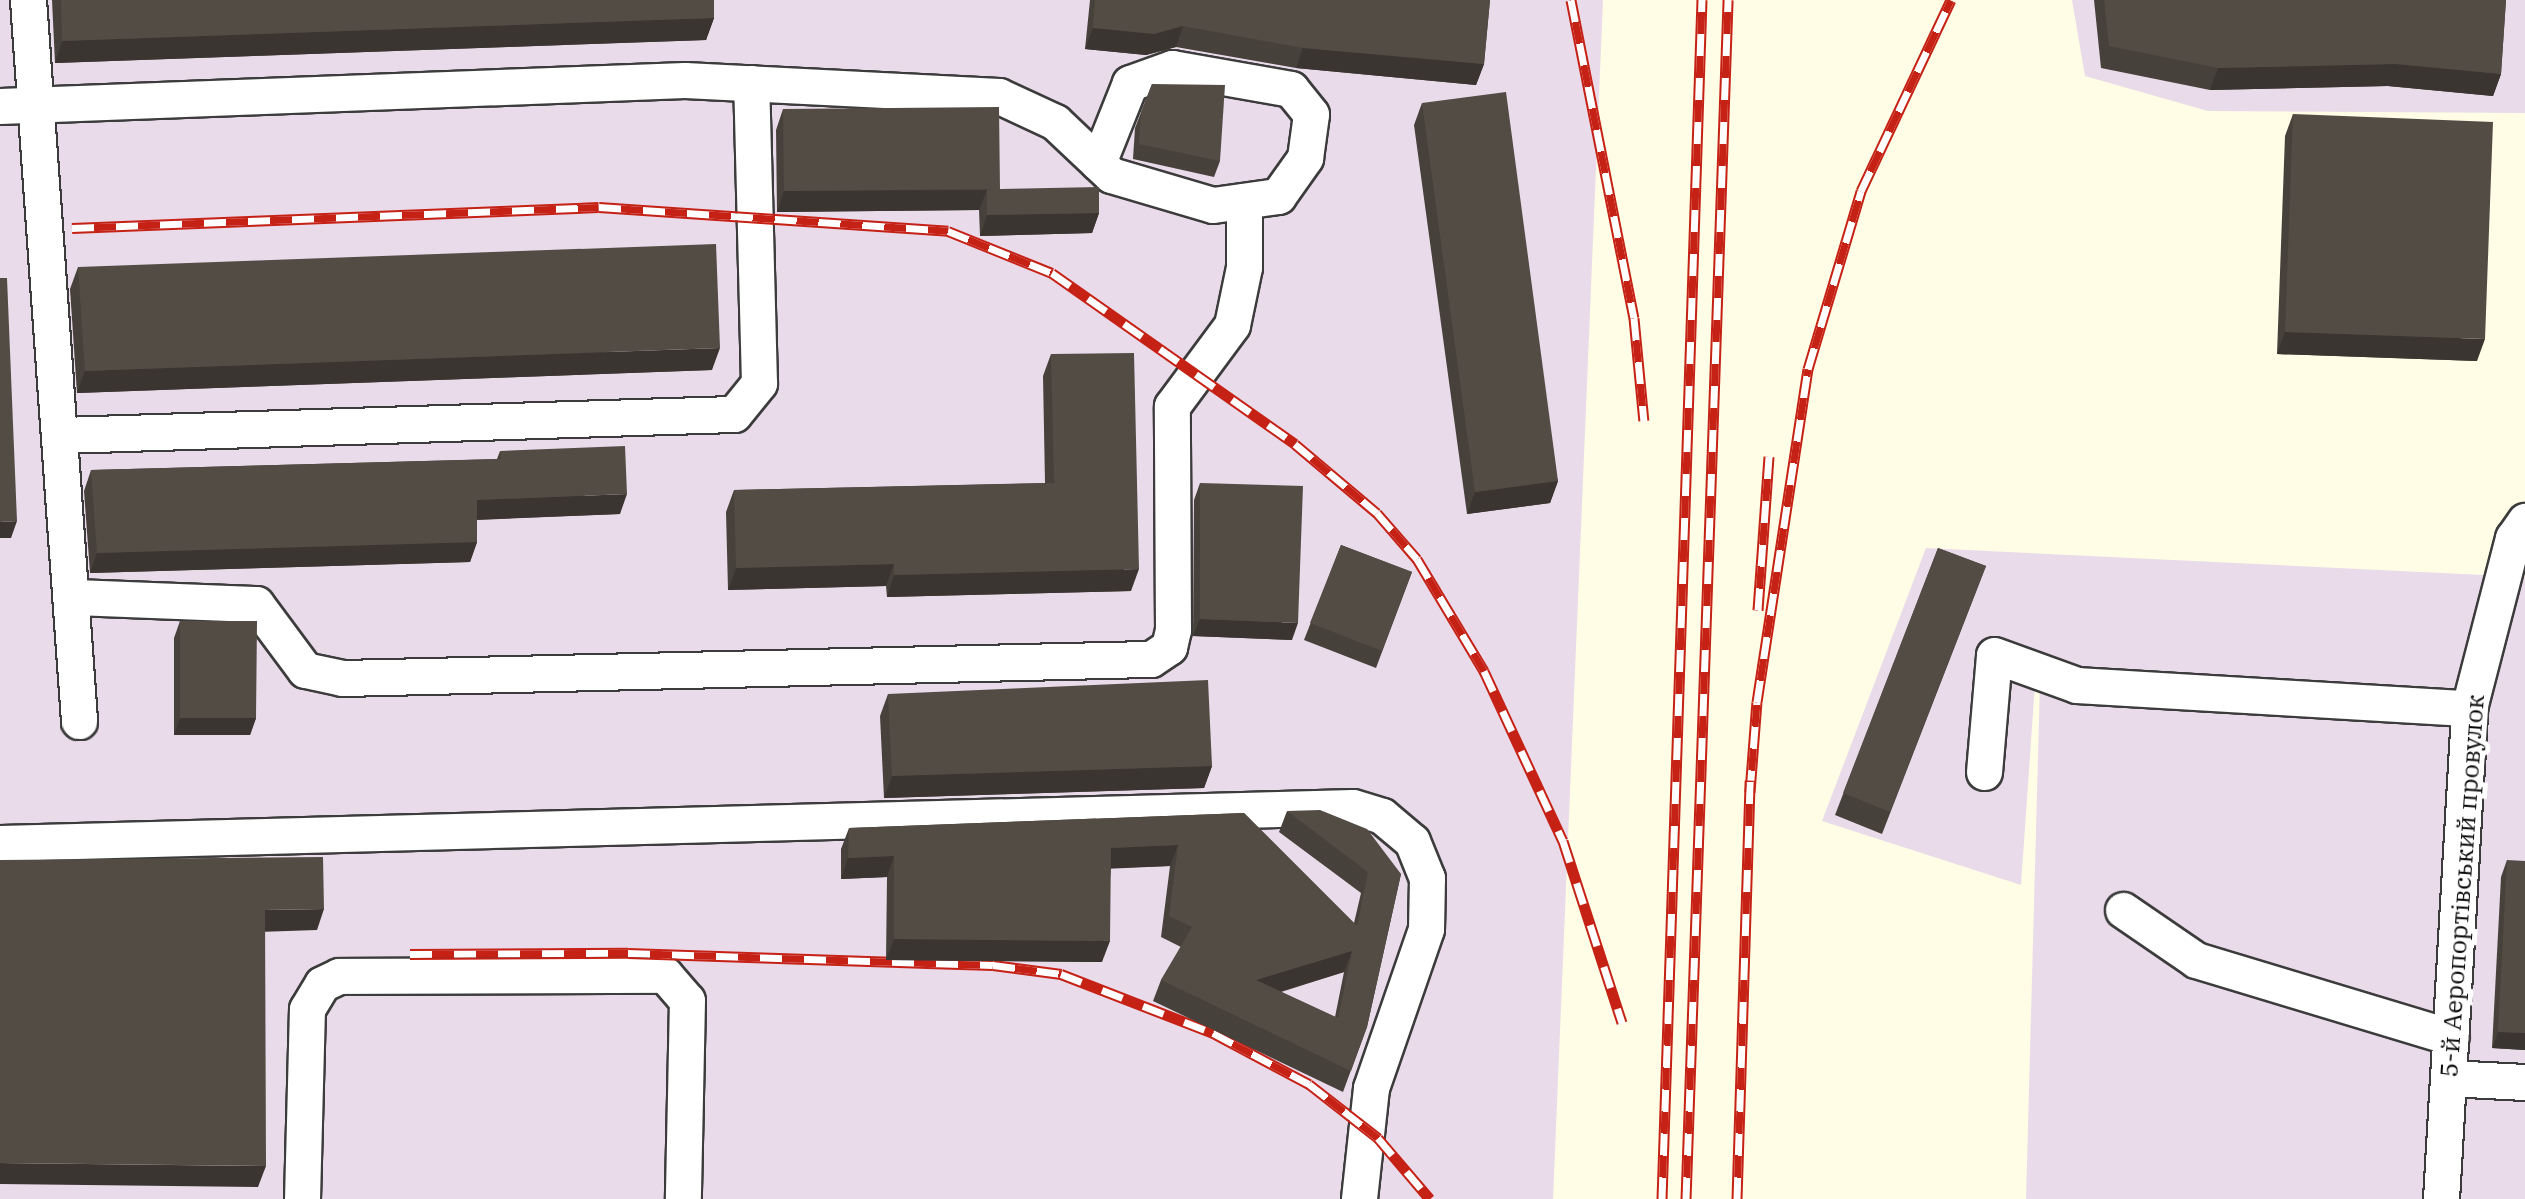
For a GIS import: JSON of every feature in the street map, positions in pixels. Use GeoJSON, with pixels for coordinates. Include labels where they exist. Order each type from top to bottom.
{"type":"FeatureCollection","features":[{"type":"Feature","properties":{"kind":"lane"},"geometry":{"type":"LineString","coordinates":[[28,0],[80,721]]}},
{"type":"Feature","properties":{"kind":"lane"},"geometry":{"type":"LineString","coordinates":[[0,106],[685,80],[1000,96],[1055,122],[1098,163],[1111,174],[1213,205],[1278,196],[1305,158],[1311,114],[1290,89],[1172,68],[1130,83],[1098,163]]}},
{"type":"Feature","properties":{"kind":"lane"},"geometry":{"type":"LineString","coordinates":[[61,436],[734,414],[759,383],[751,83]]}},
{"type":"Feature","properties":{"kind":"lane"},"geometry":{"type":"LineString","coordinates":[[73,597],[256,604],[305,670],[342,678],[1151,659],[1169,646],[1173,630],[1172,406],[1232,325],[1244,266],[1244,200]]}},
{"type":"Feature","properties":{"kind":"lane","name":"5-й Аеропортівський провулок"},"geometry":{"type":"LineString","coordinates":[[2441,1199],[2469,708],[2513,538],[2525,520]]}},
{"type":"Feature","properties":{"kind":"lane"},"geometry":{"type":"LineString","coordinates":[[1984,772],[1994,655],[2077,685],[2469,708]]}},
{"type":"Feature","properties":{"kind":"lane"},"geometry":{"type":"LineString","coordinates":[[0,843],[1352,807],[1382,816],[1412,841],[1427,878],[1426,928],[1371,1088],[1358,1199]]}},
{"type":"Feature","properties":{"kind":"lane"},"geometry":{"type":"LineString","coordinates":[[2123,910],[2196,960],[2451,1037]]}},
{"type":"Feature","properties":{"kind":"lane"},"geometry":{"type":"LineString","coordinates":[[302,1199],[307,1009],[322,984],[340,976],[665,975],[687,1000],[682,1199]]}},
{"type":"Feature","properties":{"kind":"lane"},"geometry":{"type":"LineString","coordinates":[[2448,1078],[2525,1082]]}},
{"type":"Feature","properties":{"kind":"shaded area"},"geometry":{"type":"Polygon","coordinates":[[[0,0],[1603,0],[1553,1199],[0,1199],[0,0]]]}},
{"type":"Feature","properties":{"kind":"shaded area"},"geometry":{"type":"Polygon","coordinates":[[[2072,0],[2525,0],[2525,113],[2208,111],[2085,76],[2072,0]]]}},
{"type":"Feature","properties":{"kind":"shaded area"},"geometry":{"type":"Polygon","coordinates":[[[1926,548],[2525,577],[2525,1199],[2026,1199],[2040,682],[2035,684],[2021,885],[1822,821],[1926,548]]]}},
{"type":"Feature","properties":{"kind":"building"},"geometry":{"type":"Polygon","coordinates":[[[61,0],[714,0],[714,18],[62,41],[61,0]]]}},
{"type":"Feature","properties":{"kind":"building"},"geometry":{"type":"Polygon","coordinates":[[[1095,0],[1490,0],[1484,64],[1303,48],[1183,26],[1154,34],[1093,28],[1095,0]]]}},
{"type":"Feature","properties":{"kind":"building"},"geometry":{"type":"Polygon","coordinates":[[[2104,0],[2506,0],[2501,74],[2396,64],[2218,68],[2109,46],[2104,0]]]}},
{"type":"Feature","properties":{"kind":"building"},"geometry":{"type":"Polygon","coordinates":[[[1152,84],[1225,85],[1220,161],[1139,144],[1141,112],[1152,84]]]}},
{"type":"Feature","properties":{"kind":"building"},"geometry":{"type":"Polygon","coordinates":[[[1506,92],[1558,481],[1475,492],[1422,103],[1506,92]]]}},
{"type":"Feature","properties":{"kind":"building"},"geometry":{"type":"Polygon","coordinates":[[[999,107],[1000,189],[1099,187],[1099,213],[987,215],[987,190],[992,189],[784,191],[783,109],[999,107]]]}},
{"type":"Feature","properties":{"kind":"building"},"geometry":{"type":"Polygon","coordinates":[[[2293,114],[2493,122],[2485,339],[2285,332],[2293,114]]]}},
{"type":"Feature","properties":{"kind":"building"},"geometry":{"type":"Polygon","coordinates":[[[716,244],[720,348],[85,371],[78,267],[716,244]]]}},
{"type":"Feature","properties":{"kind":"building"},"geometry":{"type":"Polygon","coordinates":[[[0,278],[7,278],[17,521],[0,522],[0,278]]]}},
{"type":"Feature","properties":{"kind":"building"},"geometry":{"type":"Polygon","coordinates":[[[1134,353],[1139,569],[894,575],[894,564],[736,568],[734,490],[1054,483],[1051,354],[1134,353]]]}},
{"type":"Feature","properties":{"kind":"building"},"geometry":{"type":"Polygon","coordinates":[[[625,446],[627,494],[477,500],[477,542],[97,553],[91,470],[501,459],[500,451],[625,446]]]}},
{"type":"Feature","properties":{"kind":"building"},"geometry":{"type":"Polygon","coordinates":[[[1200,483],[1303,486],[1298,623],[1200,619],[1200,483]]]}},
{"type":"Feature","properties":{"kind":"building"},"geometry":{"type":"Polygon","coordinates":[[[1341,545],[1412,572],[1382,651],[1310,623],[1341,545]]]}},
{"type":"Feature","properties":{"kind":"building"},"geometry":{"type":"Polygon","coordinates":[[[1938,548],[1986,566],[1890,812],[1843,793],[1938,548]]]}},
{"type":"Feature","properties":{"kind":"building"},"geometry":{"type":"Polygon","coordinates":[[[180,621],[257,621],[256,718],[180,718],[180,621]]]}},
{"type":"Feature","properties":{"kind":"building"},"geometry":{"type":"Polygon","coordinates":[[[1208,680],[1212,766],[892,776],[888,694],[1208,680]]]}},
{"type":"Feature","properties":{"kind":"building"},"geometry":{"type":"Polygon","coordinates":[[[1320,810],[1367,829],[1401,874],[1367,1027],[1351,1071],[1161,980],[1192,927],[1169,916],[1178,845],[1111,848],[1110,941],[894,939],[894,856],[848,858],[849,828],[1244,813],[1357,926],[1368,872],[1287,811],[1320,810]],[[1352,951],[1256,980],[1338,1018],[1352,951]]]}},
{"type":"Feature","properties":{"kind":"building"},"geometry":{"type":"Polygon","coordinates":[[[323,857],[324,909],[265,910],[266,1166],[0,1163],[0,860],[323,857]]]}},
{"type":"Feature","properties":{"kind":"building"},"geometry":{"type":"Polygon","coordinates":[[[2507,860],[2525,861],[2525,1033],[2498,1032],[2507,860]]]}},
{"type":"Feature","properties":{"kind":"railway"},"geometry":{"type":"LineString","coordinates":[[1571,0],[1634,318],[1644,421]]}},
{"type":"Feature","properties":{"kind":"railway"},"geometry":{"type":"LineString","coordinates":[[1662,1199],[1702,0]]}},
{"type":"Feature","properties":{"kind":"railway"},"geometry":{"type":"LineString","coordinates":[[1686,1199],[1728,0]]}},
{"type":"Feature","properties":{"kind":"railway"},"geometry":{"type":"LineString","coordinates":[[1750,792],[1757,702],[1808,369],[1861,191],[1951,0]]}},
{"type":"Feature","properties":{"kind":"railway"},"geometry":{"type":"LineString","coordinates":[[72,228],[599,207],[948,231],[1052,273],[1295,444],[1377,513],[1417,559],[1484,671],[1563,841],[1622,1023]]}},
{"type":"Feature","properties":{"kind":"railway"},"geometry":{"type":"LineString","coordinates":[[1758,610],[1769,456]]}},
{"type":"Feature","properties":{"kind":"railway"},"geometry":{"type":"LineString","coordinates":[[1737,1199],[1750,780]]}},
{"type":"Feature","properties":{"kind":"railway"},"geometry":{"type":"LineString","coordinates":[[410,954],[628,953],[993,965],[1061,974],[1213,1033],[1309,1084],[1378,1138],[1430,1199]]}}]}
